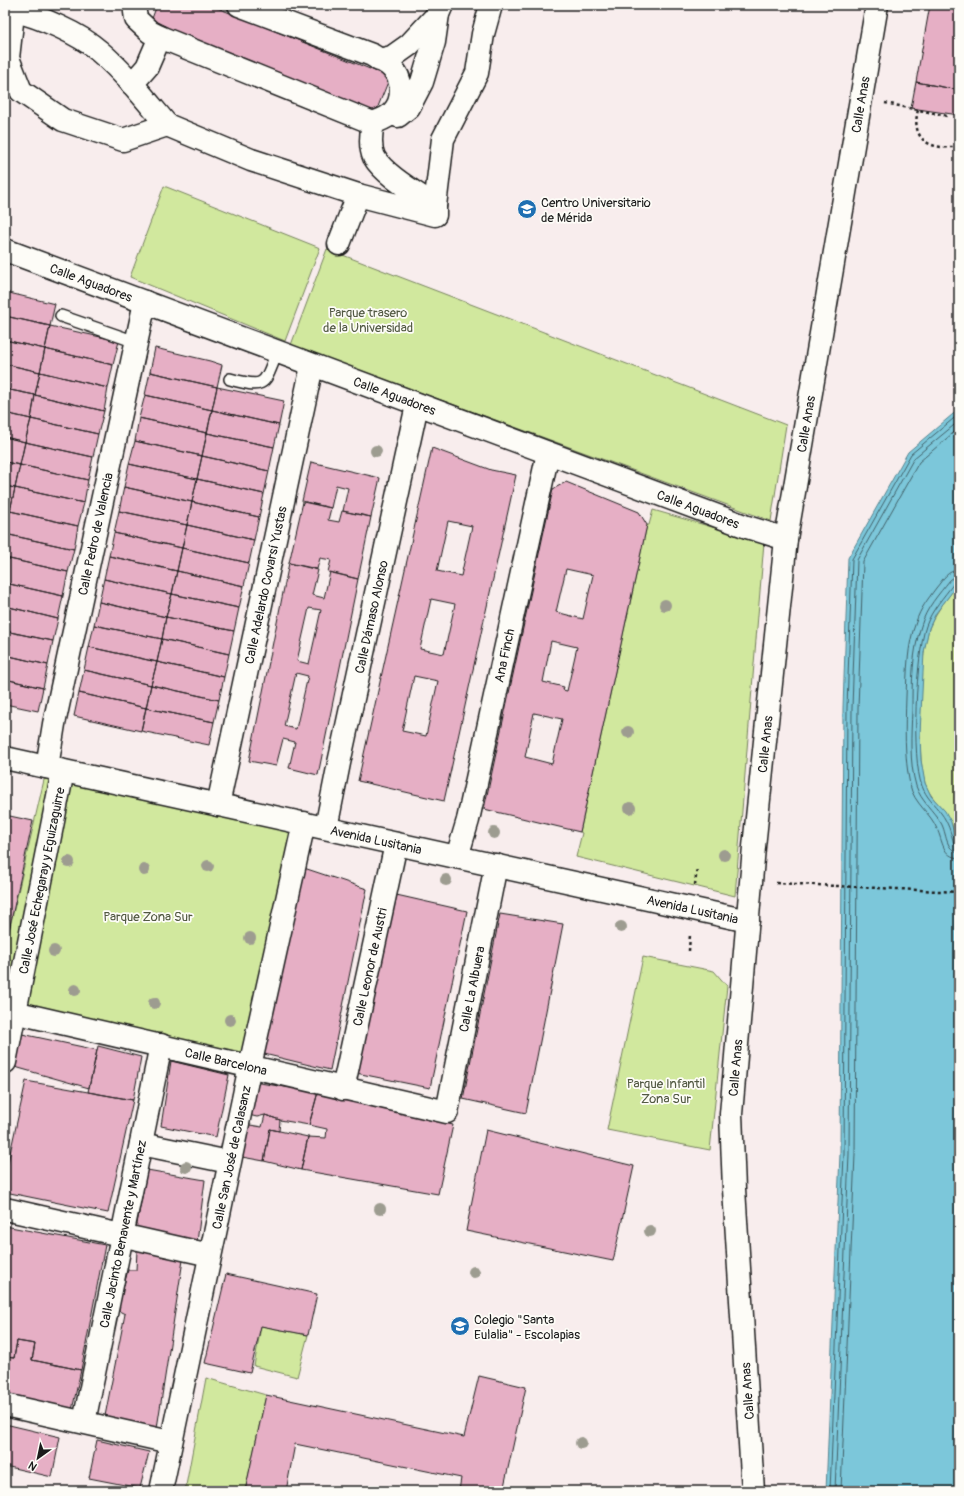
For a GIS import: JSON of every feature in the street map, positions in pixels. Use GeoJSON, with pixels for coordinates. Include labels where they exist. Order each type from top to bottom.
{"type":"FeatureCollection","features":[{"type":"Feature","properties":{"kind":"street"},"geometry":{"type":"LineString","coordinates":[[134,5],[136,19],[150,32],[160,37],[378,121],[398,116],[409,107],[422,82],[434,42],[440,10]]}},
{"type":"Feature","properties":{"kind":"street"},"geometry":{"type":"LineString","coordinates":[[240,5],[372,55],[390,66],[398,76],[401,88],[400,101],[394,112],[378,121],[370,140],[374,156],[388,173],[435,206]]}},
{"type":"Feature","properties":{"kind":"street"},"geometry":{"type":"LineString","coordinates":[[168,125],[123,140],[63,120],[21,90],[8,58],[14,8],[65,30],[98,50],[132,84],[168,125],[252,160],[358,195],[435,215],[443,139],[477,73],[483,34],[491,5]]}},
{"type":"Feature","properties":{"kind":"street","name":"Calle Anas"},"geometry":{"type":"LineString","coordinates":[[753,1491],[731,1114],[748,920],[786,539],[877,5]]}},
{"type":"Feature","properties":{"kind":"street"},"geometry":{"type":"LineString","coordinates":[[379,60],[392,57],[409,45],[440,10]]}},
{"type":"Feature","properties":{"kind":"street"},"geometry":{"type":"LineString","coordinates":[[132,84],[147,67],[160,37]]}},
{"type":"Feature","properties":{"kind":"street"},"geometry":{"type":"LineString","coordinates":[[339,244],[358,195]]}},
{"type":"Feature","properties":{"kind":"street","name":"Calle Aguadores"},"geometry":{"type":"LineString","coordinates":[[5,250],[417,405],[748,527],[786,539]]}},
{"type":"Feature","properties":{"kind":"street","name":"Calle Pedro de Valencia"},"geometry":{"type":"LineString","coordinates":[[55,769],[54,724],[145,302]]}},
{"type":"Feature","properties":{"kind":"street","name":"Calle Adelardo Covarsí Yustas"},"geometry":{"type":"LineString","coordinates":[[218,804],[312,366]]}},
{"type":"Feature","properties":{"kind":"street","name":"Calle Dámaso Alonso"},"geometry":{"type":"LineString","coordinates":[[326,828],[417,405]]}},
{"type":"Feature","properties":{"kind":"street","name":"Ana Finch"},"geometry":{"type":"LineString","coordinates":[[458,857],[468,820],[548,453]]}},
{"type":"Feature","properties":{"kind":"street","name":"Avenida Lusitania"},"geometry":{"type":"LineString","coordinates":[[5,758],[748,920]]}},
{"type":"Feature","properties":{"kind":"street","name":"Calle José Echegaray y Eguizaguirre"},"geometry":{"type":"LineString","coordinates":[[5,1062],[10,1011],[55,769]]}},
{"type":"Feature","properties":{"kind":"street","name":"Calle San José de Calasanz"},"geometry":{"type":"LineString","coordinates":[[161,1491],[229,1162],[304,824]]}},
{"type":"Feature","properties":{"kind":"street","name":"Calle Leonor de Austri"},"geometry":{"type":"LineString","coordinates":[[343,1089],[396,844]]}},
{"type":"Feature","properties":{"kind":"street","name":"Calle La Albuera"},"geometry":{"type":"LineString","coordinates":[[447,1112],[496,865]]}},
{"type":"Feature","properties":{"kind":"street","name":"Calle Barcelona"},"geometry":{"type":"LineString","coordinates":[[10,1011],[447,1112]]}},
{"type":"Feature","properties":{"kind":"street","name":"Calle Jacinto Benavente y Martínez"},"geometry":{"type":"LineString","coordinates":[[84,1422],[161,1045]]}},
{"type":"Feature","properties":{"kind":"street"},"geometry":{"type":"LineString","coordinates":[[141,1144],[229,1162]]}},
{"type":"Feature","properties":{"kind":"street"},"geometry":{"type":"LineString","coordinates":[[5,1209],[210,1255]]}},
{"type":"Feature","properties":{"kind":"street"},"geometry":{"type":"LineString","coordinates":[[5,1405],[170,1442]]}},
{"type":"Feature","properties":{"kind":"lane"},"geometry":{"type":"LineString","coordinates":[[61,316],[136,342]]}},
{"type":"Feature","properties":{"kind":"lane"},"geometry":{"type":"LineString","coordinates":[[230,379],[251,385],[258,384],[265,380],[277,352]]}},
{"type":"Feature","properties":{"kind":"path"},"geometry":{"type":"LineString","coordinates":[[861,97],[946,116]]}},
{"type":"Feature","properties":{"kind":"path"},"geometry":{"type":"LineString","coordinates":[[918,110],[915,121],[920,137],[927,144],[944,148],[959,146]]}},
{"type":"Feature","properties":{"kind":"path"},"geometry":{"type":"LineString","coordinates":[[774,883],[959,892]]}},
{"type":"Feature","properties":{"kind":"green space"},"geometry":{"type":"Polygon","coordinates":[[[164,186],[320,248],[285,341],[130,277],[164,186]]]}},
{"type":"Feature","properties":{"kind":"green space","name":"Parque trasero de la Universidad"},"geometry":{"type":"Polygon","coordinates":[[[327,249],[786,425],[771,521],[291,345],[327,249]]]}},
{"type":"Feature","properties":{"kind":"green space"},"geometry":{"type":"Polygon","coordinates":[[[653,510],[764,542],[735,896],[576,857],[582,833],[580,832],[647,525],[649,525],[653,510]]]}},
{"type":"Feature","properties":{"kind":"green space"},"geometry":{"type":"Polygon","coordinates":[[[959,583],[959,853],[950,821],[931,795],[925,783],[920,751],[920,704],[923,658],[930,626],[936,614],[959,583]]]}},
{"type":"Feature","properties":{"kind":"green space","name":"Parque Zona Sur"},"geometry":{"type":"Polygon","coordinates":[[[47,767],[304,823],[250,1066],[5,1011],[5,948],[47,767]]]}},
{"type":"Feature","properties":{"kind":"green space","name":"Parque Infantil Zona Sur"},"geometry":{"type":"Polygon","coordinates":[[[643,957],[714,971],[727,986],[710,1150],[607,1130],[643,957]]]}},
{"type":"Feature","properties":{"kind":"green space"},"geometry":{"type":"Polygon","coordinates":[[[261,1326],[308,1335],[297,1377],[254,1366],[261,1326]]]}},
{"type":"Feature","properties":{"kind":"green space"},"geometry":{"type":"Polygon","coordinates":[[[206,1378],[266,1395],[245,1491],[185,1491],[206,1378]]]}},
{"type":"Feature","properties":{"kind":"water"},"geometry":{"type":"Polygon","coordinates":[[[959,409],[959,583],[936,613],[929,628],[924,652],[920,734],[921,760],[925,783],[931,796],[945,811],[951,822],[959,853],[959,1491],[826,1491],[840,1154],[843,708],[848,558],[908,452],[959,409]]]}},
{"type":"Feature","properties":{"kind":"building"},"geometry":{"type":"Polygon","coordinates":[[[157,5],[210,5],[390,77],[375,114],[150,24],[157,5]]]}},
{"type":"Feature","properties":{"kind":"building"},"geometry":{"type":"Polygon","coordinates":[[[930,5],[959,5],[959,90],[916,82],[930,5]]]}},
{"type":"Feature","properties":{"kind":"building"},"geometry":{"type":"Polygon","coordinates":[[[916,82],[959,90],[959,115],[911,108],[916,82]]]}},
{"type":"Feature","properties":{"kind":"building"},"geometry":{"type":"Polygon","coordinates":[[[5,292],[55,304],[50,326],[5,316],[5,292]]]}},
{"type":"Feature","properties":{"kind":"building"},"geometry":{"type":"Polygon","coordinates":[[[5,316],[50,326],[45,349],[5,340],[5,316]]]}},
{"type":"Feature","properties":{"kind":"building"},"geometry":{"type":"Polygon","coordinates":[[[50,326],[119,341],[113,365],[45,349],[50,326]]]}},
{"type":"Feature","properties":{"kind":"building"},"geometry":{"type":"Polygon","coordinates":[[[5,340],[45,349],[40,372],[5,364],[5,340]]]}},
{"type":"Feature","properties":{"kind":"building"},"geometry":{"type":"Polygon","coordinates":[[[155,348],[222,365],[217,387],[150,372],[155,348]]]}},
{"type":"Feature","properties":{"kind":"building"},"geometry":{"type":"Polygon","coordinates":[[[45,349],[113,365],[108,388],[40,372],[45,349]]]}},
{"type":"Feature","properties":{"kind":"building"},"geometry":{"type":"Polygon","coordinates":[[[5,364],[40,372],[35,395],[5,389],[5,364]]]}},
{"type":"Feature","properties":{"kind":"building"},"geometry":{"type":"Polygon","coordinates":[[[40,372],[108,388],[104,411],[35,395],[40,372]]]}},
{"type":"Feature","properties":{"kind":"building"},"geometry":{"type":"Polygon","coordinates":[[[150,372],[217,387],[212,410],[145,395],[150,372]]]}},
{"type":"Feature","properties":{"kind":"building"},"geometry":{"type":"Polygon","coordinates":[[[217,387],[284,401],[279,425],[212,410],[217,387]]]}},
{"type":"Feature","properties":{"kind":"building"},"geometry":{"type":"Polygon","coordinates":[[[5,389],[35,395],[31,419],[5,413],[5,389]]]}},
{"type":"Feature","properties":{"kind":"building"},"geometry":{"type":"Polygon","coordinates":[[[35,395],[104,411],[98,434],[31,419],[35,395]]]}},
{"type":"Feature","properties":{"kind":"building"},"geometry":{"type":"Polygon","coordinates":[[[145,395],[212,410],[207,433],[139,418],[145,395]]]}},
{"type":"Feature","properties":{"kind":"building"},"geometry":{"type":"Polygon","coordinates":[[[212,410],[279,425],[274,447],[207,433],[212,410]]]}},
{"type":"Feature","properties":{"kind":"building"},"geometry":{"type":"Polygon","coordinates":[[[5,413],[31,419],[25,442],[5,437],[5,413]]]}},
{"type":"Feature","properties":{"kind":"building"},"geometry":{"type":"Polygon","coordinates":[[[139,418],[207,433],[202,456],[135,441],[139,418]]]}},
{"type":"Feature","properties":{"kind":"building"},"geometry":{"type":"Polygon","coordinates":[[[31,419],[98,434],[93,457],[25,442],[31,419]]]}},
{"type":"Feature","properties":{"kind":"building"},"geometry":{"type":"Polygon","coordinates":[[[207,433],[274,447],[269,471],[202,456],[207,433]]]}},
{"type":"Feature","properties":{"kind":"building"},"geometry":{"type":"Polygon","coordinates":[[[5,437],[25,442],[20,465],[5,462],[5,437]]]}},
{"type":"Feature","properties":{"kind":"building"},"geometry":{"type":"Polygon","coordinates":[[[135,441],[202,456],[197,479],[129,464],[135,441]]]}},
{"type":"Feature","properties":{"kind":"building"},"geometry":{"type":"Polygon","coordinates":[[[25,442],[93,457],[88,480],[20,465],[25,442]]]}},
{"type":"Feature","properties":{"kind":"building"},"geometry":{"type":"Polygon","coordinates":[[[432,448],[491,470],[516,475],[444,801],[358,781],[432,448]],[[448,521],[437,571],[461,576],[472,526],[448,521]],[[431,599],[420,649],[444,654],[455,604],[431,599]],[[414,676],[402,731],[426,736],[438,681],[414,676]]]}},
{"type":"Feature","properties":{"kind":"building"},"geometry":{"type":"Polygon","coordinates":[[[202,456],[269,471],[264,494],[197,479],[202,456]]]}},
{"type":"Feature","properties":{"kind":"building"},"geometry":{"type":"Polygon","coordinates":[[[5,462],[20,465],[15,488],[5,486],[5,462]]]}},
{"type":"Feature","properties":{"kind":"building"},"geometry":{"type":"Polygon","coordinates":[[[311,462],[380,478],[371,517],[343,511],[348,488],[336,485],[331,508],[302,501],[311,462]]]}},
{"type":"Feature","properties":{"kind":"building"},"geometry":{"type":"Polygon","coordinates":[[[129,464],[197,479],[192,502],[124,487],[129,464]]]}},
{"type":"Feature","properties":{"kind":"building"},"geometry":{"type":"Polygon","coordinates":[[[20,465],[88,480],[84,503],[15,488],[20,465]]]}},
{"type":"Feature","properties":{"kind":"building"},"geometry":{"type":"Polygon","coordinates":[[[197,479],[264,494],[259,517],[192,502],[197,479]]]}},
{"type":"Feature","properties":{"kind":"building"},"geometry":{"type":"Polygon","coordinates":[[[566,482],[639,512],[647,525],[580,832],[484,809],[553,489],[566,482]],[[566,569],[556,612],[583,619],[593,575],[566,569]],[[551,641],[543,682],[564,687],[563,690],[567,691],[577,647],[551,641]],[[534,713],[525,757],[552,764],[562,719],[534,713]]]}},
{"type":"Feature","properties":{"kind":"building"},"geometry":{"type":"Polygon","coordinates":[[[5,486],[15,488],[10,511],[5,510],[5,486]]]}},
{"type":"Feature","properties":{"kind":"building"},"geometry":{"type":"Polygon","coordinates":[[[124,487],[192,502],[187,525],[119,511],[124,487]]]}},
{"type":"Feature","properties":{"kind":"building"},"geometry":{"type":"Polygon","coordinates":[[[15,488],[84,503],[78,526],[10,511],[15,488]]]}},
{"type":"Feature","properties":{"kind":"building"},"geometry":{"type":"Polygon","coordinates":[[[192,502],[259,517],[254,540],[187,525],[192,502]]]}},
{"type":"Feature","properties":{"kind":"building"},"geometry":{"type":"Polygon","coordinates":[[[303,502],[331,508],[328,520],[339,522],[342,511],[371,517],[358,579],[328,572],[331,560],[320,558],[317,569],[289,563],[303,502]]]}},
{"type":"Feature","properties":{"kind":"building"},"geometry":{"type":"Polygon","coordinates":[[[5,510],[10,511],[5,534],[5,510]]]}},
{"type":"Feature","properties":{"kind":"building"},"geometry":{"type":"Polygon","coordinates":[[[10,511],[78,526],[74,549],[5,534],[10,511]]]}},
{"type":"Feature","properties":{"kind":"building"},"geometry":{"type":"Polygon","coordinates":[[[119,511],[187,525],[182,548],[114,533],[119,511]]]}},
{"type":"Feature","properties":{"kind":"building"},"geometry":{"type":"Polygon","coordinates":[[[187,525],[254,540],[249,563],[182,548],[187,525]]]}},
{"type":"Feature","properties":{"kind":"building"},"geometry":{"type":"Polygon","coordinates":[[[114,533],[182,548],[177,571],[109,556],[114,533]]]}},
{"type":"Feature","properties":{"kind":"building"},"geometry":{"type":"Polygon","coordinates":[[[5,534],[74,549],[68,572],[5,558],[5,534]]]}},
{"type":"Feature","properties":{"kind":"building"},"geometry":{"type":"Polygon","coordinates":[[[182,548],[249,563],[244,586],[177,571],[182,548]]]}},
{"type":"Feature","properties":{"kind":"building"},"geometry":{"type":"Polygon","coordinates":[[[109,556],[177,571],[172,594],[104,579],[109,556]]]}},
{"type":"Feature","properties":{"kind":"building"},"geometry":{"type":"Polygon","coordinates":[[[5,558],[68,572],[63,596],[5,583],[5,558]]]}},
{"type":"Feature","properties":{"kind":"building"},"geometry":{"type":"Polygon","coordinates":[[[289,563],[318,570],[312,595],[324,598],[330,572],[358,579],[318,775],[289,768],[295,742],[283,739],[276,766],[249,761],[289,563]],[[309,608],[297,661],[309,664],[321,610],[309,608]],[[296,673],[284,726],[296,729],[308,676],[296,673]]]}},
{"type":"Feature","properties":{"kind":"building"},"geometry":{"type":"Polygon","coordinates":[[[177,571],[244,586],[239,608],[172,594],[177,571]]]}},
{"type":"Feature","properties":{"kind":"building"},"geometry":{"type":"Polygon","coordinates":[[[104,579],[172,594],[166,617],[99,602],[104,579]]]}},
{"type":"Feature","properties":{"kind":"building"},"geometry":{"type":"Polygon","coordinates":[[[5,583],[63,596],[58,619],[5,606],[5,583]]]}},
{"type":"Feature","properties":{"kind":"building"},"geometry":{"type":"Polygon","coordinates":[[[172,594],[239,608],[234,631],[166,617],[172,594]]]}},
{"type":"Feature","properties":{"kind":"building"},"geometry":{"type":"Polygon","coordinates":[[[99,602],[166,617],[162,639],[94,625],[99,602]]]}},
{"type":"Feature","properties":{"kind":"building"},"geometry":{"type":"Polygon","coordinates":[[[5,606],[58,619],[53,641],[5,631],[5,606]]]}},
{"type":"Feature","properties":{"kind":"building"},"geometry":{"type":"Polygon","coordinates":[[[166,617],[234,631],[229,654],[162,639],[166,617]]]}},
{"type":"Feature","properties":{"kind":"building"},"geometry":{"type":"Polygon","coordinates":[[[94,625],[162,639],[157,662],[89,647],[94,625]]]}},
{"type":"Feature","properties":{"kind":"building"},"geometry":{"type":"Polygon","coordinates":[[[5,631],[53,641],[48,665],[5,655],[5,631]]]}},
{"type":"Feature","properties":{"kind":"building"},"geometry":{"type":"Polygon","coordinates":[[[162,639],[229,654],[224,677],[157,662],[162,639]]]}},
{"type":"Feature","properties":{"kind":"building"},"geometry":{"type":"Polygon","coordinates":[[[89,647],[157,662],[151,685],[84,670],[89,647]]]}},
{"type":"Feature","properties":{"kind":"building"},"geometry":{"type":"Polygon","coordinates":[[[5,655],[48,665],[43,688],[5,679],[5,655]]]}},
{"type":"Feature","properties":{"kind":"building"},"geometry":{"type":"Polygon","coordinates":[[[157,662],[224,677],[219,700],[151,685],[157,662]]]}},
{"type":"Feature","properties":{"kind":"building"},"geometry":{"type":"Polygon","coordinates":[[[84,670],[151,685],[146,708],[79,693],[84,670]]]}},
{"type":"Feature","properties":{"kind":"building"},"geometry":{"type":"Polygon","coordinates":[[[5,679],[43,688],[38,711],[5,704],[5,679]]]}},
{"type":"Feature","properties":{"kind":"building"},"geometry":{"type":"Polygon","coordinates":[[[151,685],[219,700],[214,722],[146,708],[151,685]]]}},
{"type":"Feature","properties":{"kind":"building"},"geometry":{"type":"Polygon","coordinates":[[[79,693],[146,708],[141,731],[74,716],[79,693]]]}},
{"type":"Feature","properties":{"kind":"building"},"geometry":{"type":"Polygon","coordinates":[[[146,708],[214,722],[209,745],[141,731],[146,708]]]}},
{"type":"Feature","properties":{"kind":"building"},"geometry":{"type":"Polygon","coordinates":[[[5,815],[33,821],[5,948],[5,815]]]}},
{"type":"Feature","properties":{"kind":"building"},"geometry":{"type":"Polygon","coordinates":[[[295,865],[367,889],[330,1070],[260,1053],[295,865]]]}},
{"type":"Feature","properties":{"kind":"building"},"geometry":{"type":"Polygon","coordinates":[[[392,894],[467,911],[430,1088],[356,1073],[392,894]]]}},
{"type":"Feature","properties":{"kind":"building"},"geometry":{"type":"Polygon","coordinates":[[[500,914],[563,924],[526,1113],[463,1099],[500,914]]]}},
{"type":"Feature","properties":{"kind":"building"},"geometry":{"type":"Polygon","coordinates":[[[22,1034],[97,1050],[89,1088],[15,1067],[22,1034]]]}},
{"type":"Feature","properties":{"kind":"building"},"geometry":{"type":"Polygon","coordinates":[[[98,1046],[141,1057],[133,1100],[88,1092],[98,1046]]]}},
{"type":"Feature","properties":{"kind":"building"},"geometry":{"type":"Polygon","coordinates":[[[171,1061],[229,1075],[216,1137],[161,1126],[171,1061]]]}},
{"type":"Feature","properties":{"kind":"building"},"geometry":{"type":"Polygon","coordinates":[[[26,1081],[133,1100],[108,1213],[5,1192],[5,1176],[26,1081]]]}},
{"type":"Feature","properties":{"kind":"building"},"geometry":{"type":"Polygon","coordinates":[[[253,1082],[318,1092],[309,1125],[280,1120],[265,1115],[257,1117],[244,1114],[253,1082]]]}},
{"type":"Feature","properties":{"kind":"building"},"geometry":{"type":"Polygon","coordinates":[[[318,1092],[453,1125],[438,1194],[301,1170],[308,1137],[326,1138],[327,1129],[309,1125],[318,1092]]]}},
{"type":"Feature","properties":{"kind":"building"},"geometry":{"type":"Polygon","coordinates":[[[265,1115],[280,1120],[279,1131],[270,1129],[264,1161],[231,1155],[244,1124],[262,1127],[265,1115]]]}},
{"type":"Feature","properties":{"kind":"building"},"geometry":{"type":"Polygon","coordinates":[[[270,1129],[308,1137],[301,1170],[264,1161],[270,1129]]]}},
{"type":"Feature","properties":{"kind":"building"},"geometry":{"type":"Polygon","coordinates":[[[486,1130],[634,1166],[613,1261],[466,1231],[486,1130]]]}},
{"type":"Feature","properties":{"kind":"building"},"geometry":{"type":"Polygon","coordinates":[[[147,1170],[205,1180],[197,1242],[136,1229],[147,1170]]]}},
{"type":"Feature","properties":{"kind":"building"},"geometry":{"type":"Polygon","coordinates":[[[5,1226],[105,1245],[81,1370],[32,1360],[35,1344],[17,1341],[14,1358],[5,1357],[5,1226]]]}},
{"type":"Feature","properties":{"kind":"building"},"geometry":{"type":"Polygon","coordinates":[[[137,1250],[183,1260],[157,1428],[105,1416],[125,1314],[117,1310],[128,1270],[136,1270],[137,1250]]]}},
{"type":"Feature","properties":{"kind":"building"},"geometry":{"type":"Polygon","coordinates":[[[226,1274],[317,1294],[308,1335],[261,1326],[250,1373],[205,1363],[226,1274]]]}},
{"type":"Feature","properties":{"kind":"building"},"geometry":{"type":"Polygon","coordinates":[[[17,1341],[35,1344],[32,1360],[81,1370],[72,1410],[5,1396],[5,1357],[14,1358],[17,1341]]]}},
{"type":"Feature","properties":{"kind":"building"},"geometry":{"type":"Polygon","coordinates":[[[479,1376],[526,1387],[503,1491],[459,1491],[461,1478],[295,1444],[286,1491],[245,1491],[266,1395],[464,1437],[479,1376]]]}},
{"type":"Feature","properties":{"kind":"building"},"geometry":{"type":"Polygon","coordinates":[[[5,1424],[60,1437],[52,1477],[5,1466],[5,1424]]]}},
{"type":"Feature","properties":{"kind":"building"},"geometry":{"type":"Polygon","coordinates":[[[97,1440],[149,1452],[140,1488],[89,1478],[97,1440]]]}},
{"type":"Feature","properties":{"kind":"place","name":"Centro Universitario de Mérida"},"geometry":{"type":"Point","coordinates":[527,209]}},
{"type":"Feature","properties":{"kind":"place","name":"Colegio \"Santa Eulalia\" - Escolapias"},"geometry":{"type":"Point","coordinates":[460,1326]}}]}
